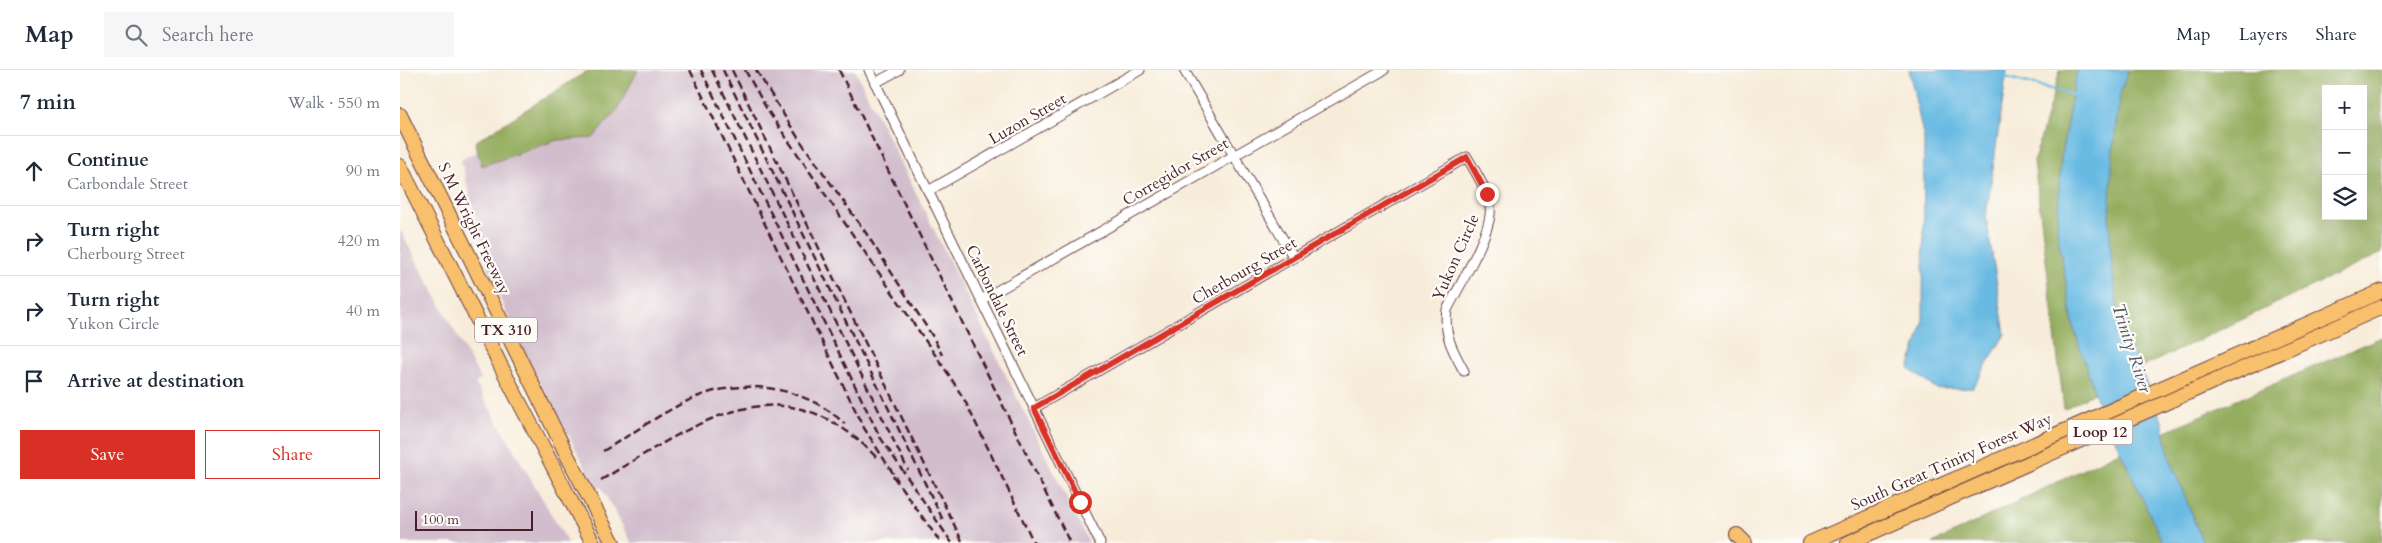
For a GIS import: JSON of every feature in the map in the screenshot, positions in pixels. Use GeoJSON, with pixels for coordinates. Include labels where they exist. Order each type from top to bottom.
{"type":"FeatureCollection","features":[{"type":"Feature","properties":{"kind":"main road","name":"S M Wright Freeway"},"geometry":{"type":"LineString","coordinates":[[400,115],[568,457],[613,543]]}},
{"type":"Feature","properties":{"kind":"main road","name":"TX 310"},"geometry":{"type":"LineString","coordinates":[[400,166],[593,543]]}},
{"type":"Feature","properties":{"kind":"main road"},"geometry":{"type":"LineString","coordinates":[[400,182],[434,245],[446,256]]}},
{"type":"Feature","properties":{"kind":"main road","name":"South Great Trinity Forest Way"},"geometry":{"type":"LineString","coordinates":[[1810,543],[2382,291]]}},
{"type":"Feature","properties":{"kind":"main road","name":"South Great Trinity Forest Way"},"geometry":{"type":"LineString","coordinates":[[1848,543],[2382,307]]}},
{"type":"Feature","properties":{"kind":"main road"},"geometry":{"type":"LineString","coordinates":[[1737,543],[1737,534],[1745,543]]}},
{"type":"Feature","properties":{"kind":"street","name":"Carbondale Street"},"geometry":{"type":"LineString","coordinates":[[869,70],[1100,543]]}},
{"type":"Feature","properties":{"kind":"street"},"geometry":{"type":"LineString","coordinates":[[875,83],[899,70]]}},
{"type":"Feature","properties":{"kind":"street","name":"Luzon Street"},"geometry":{"type":"LineString","coordinates":[[928,191],[1140,70]]}},
{"type":"Feature","properties":{"kind":"street"},"geometry":{"type":"LineString","coordinates":[[1184,70],[1294,258]]}},
{"type":"Feature","properties":{"kind":"street","name":"Corregidor Street"},"geometry":{"type":"LineString","coordinates":[[981,300],[1384,70]]}},
{"type":"Feature","properties":{"kind":"street","name":"Cherbourg Street"},"geometry":{"type":"LineString","coordinates":[[1034,408],[1467,157]]}},
{"type":"Feature","properties":{"kind":"street","name":"Yukon Circle"},"geometry":{"type":"LineString","coordinates":[[1464,371],[1447,335],[1446,316],[1486,232],[1491,208],[1487,194],[1467,157]]}},
{"type":"Feature","properties":{"kind":"shaded area"},"geometry":{"type":"Polygon","coordinates":[[[624,70],[855,70],[1089,543],[632,543],[601,487],[597,489],[520,345],[491,277],[461,160],[624,70]]]}},
{"type":"Feature","properties":{"kind":"shaded area"},"geometry":{"type":"Polygon","coordinates":[[[400,230],[481,380],[475,383],[568,543],[400,543],[400,230]]]}},
{"type":"Feature","properties":{"kind":"green space"},"geometry":{"type":"Polygon","coordinates":[[[589,70],[638,70],[617,110],[593,138],[557,140],[482,166],[475,142],[589,70]]]}},
{"type":"Feature","properties":{"kind":"green space"},"geometry":{"type":"Polygon","coordinates":[[[2060,70],[2382,70],[2382,253],[2138,369],[2064,409],[2034,161],[2060,70]]]}},
{"type":"Feature","properties":{"kind":"green space"},"geometry":{"type":"Polygon","coordinates":[[[2382,337],[2382,543],[1933,543],[2127,448],[2382,337]]]}},
{"type":"Feature","properties":{"kind":"water"},"geometry":{"type":"Polygon","coordinates":[[[1909,70],[2007,70],[1986,217],[2005,334],[1973,388],[1937,389],[1909,369],[1923,323],[1924,139],[1909,70]]]}},
{"type":"Feature","properties":{"kind":"water"},"geometry":{"type":"Polygon","coordinates":[[[2077,70],[2128,70],[2120,94],[2113,148],[2109,218],[2112,268],[2119,319],[2162,421],[2169,456],[2203,543],[2163,543],[2098,403],[2074,329],[2057,231],[2061,156],[2077,70]]]}},
{"type":"Feature","properties":{"kind":"waterway"},"geometry":{"type":"LineString","coordinates":[[2005,77],[2077,96]]}},
{"type":"Feature","properties":{"kind":"railway"},"geometry":{"type":"LineString","coordinates":[[690,70],[864,428],[898,481]]}},
{"type":"Feature","properties":{"kind":"railway"},"geometry":{"type":"LineString","coordinates":[[701,70],[880,437],[952,543]]}},
{"type":"Feature","properties":{"kind":"railway"},"geometry":{"type":"LineString","coordinates":[[712,70],[908,470]]}},
{"type":"Feature","properties":{"kind":"railway"},"geometry":{"type":"LineString","coordinates":[[723,70],[944,522]]}},
{"type":"Feature","properties":{"kind":"railway"},"geometry":{"type":"LineString","coordinates":[[732,70],[963,543]]}},
{"type":"Feature","properties":{"kind":"railway"},"geometry":{"type":"LineString","coordinates":[[745,70],[768,111],[965,401],[1034,543]]}},
{"type":"Feature","properties":{"kind":"railway"},"geometry":{"type":"LineString","coordinates":[[756,70],[797,136],[866,233],[933,337],[942,355]]}},
{"type":"Feature","properties":{"kind":"railway"},"geometry":{"type":"LineString","coordinates":[[839,70],[1070,543]]}},
{"type":"Feature","properties":{"kind":"railway"},"geometry":{"type":"LineString","coordinates":[[603,451],[662,414],[687,401],[718,390],[737,387],[776,389],[795,394],[830,412],[845,424]]}},
{"type":"Feature","properties":{"kind":"railway"},"geometry":{"type":"LineString","coordinates":[[601,480],[671,439],[705,422],[738,410],[772,406],[806,411],[841,427],[876,457]]}},
{"type":"Feature","properties":{"kind":"railway"},"geometry":{"type":"LineString","coordinates":[[893,476],[941,543]]}},
{"type":"Feature","properties":{"kind":"route"},"geometry":{"type":"LineString","coordinates":[[1080,502],[1034,408],[1467,157],[1487,194]]}},
{"type":"Feature","properties":{"kind":"water label","name":"Trinity River"},"geometry":{"type":"Point","coordinates":[2132,348]}}]}
